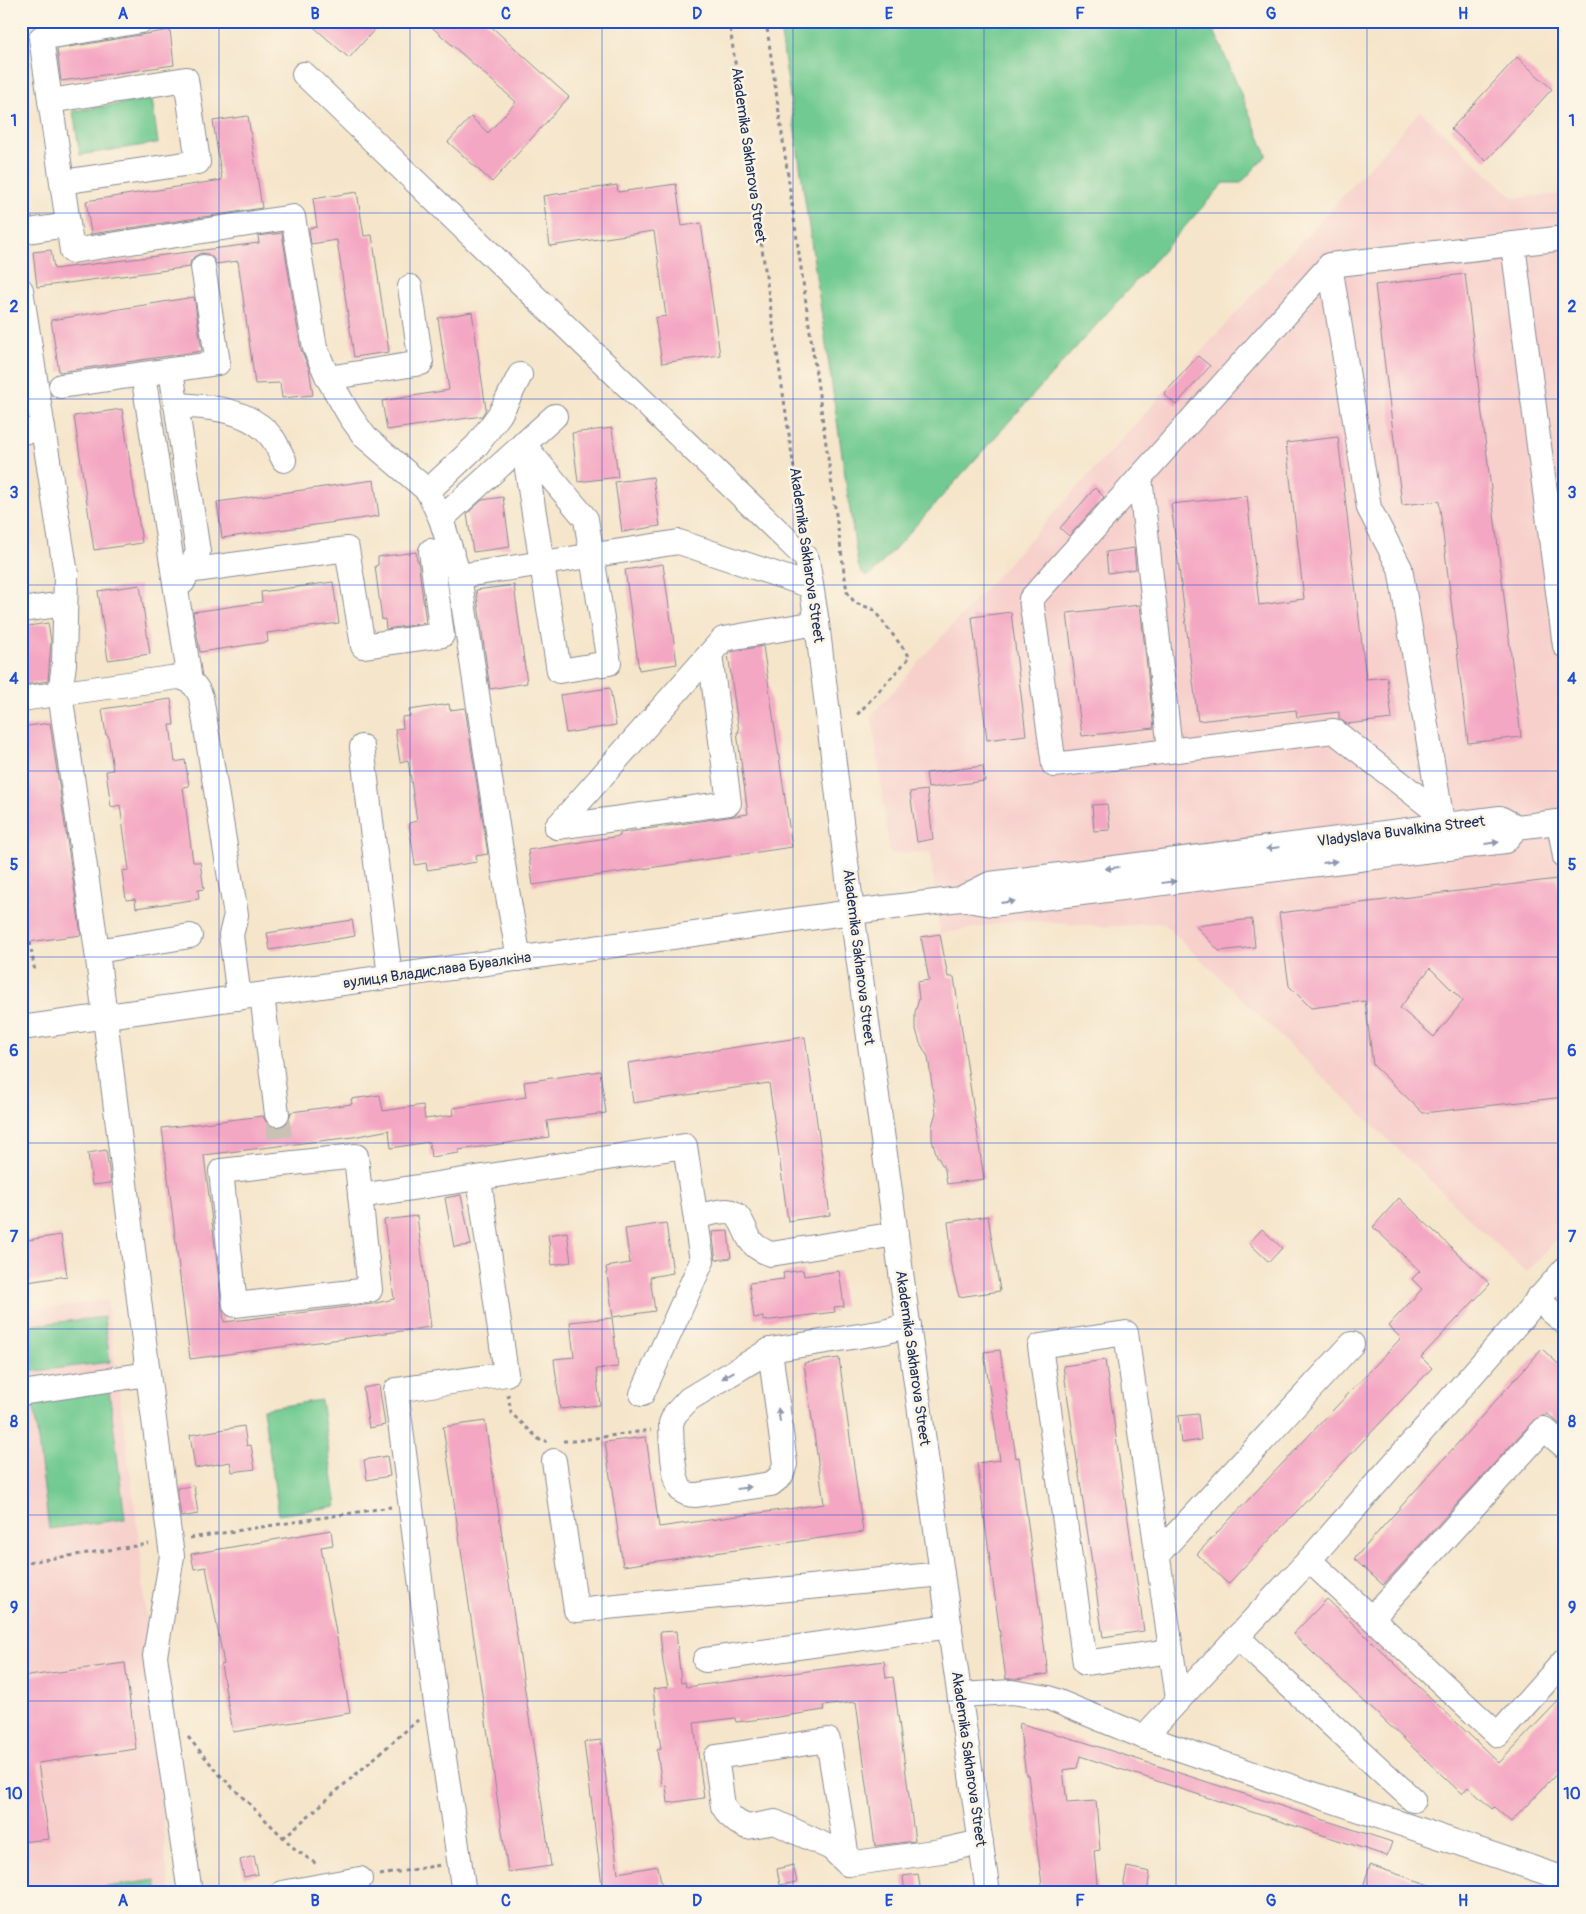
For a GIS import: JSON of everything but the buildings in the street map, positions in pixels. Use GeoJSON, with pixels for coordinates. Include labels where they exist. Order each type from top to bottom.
{"type":"FeatureCollection","features":[{"type":"Feature","properties":{"kind":"street"},"geometry":{"type":"LineString","coordinates":[[141,21],[41,38],[72,250],[293,217],[316,348],[328,378],[350,416],[366,437],[428,491],[441,519],[459,576],[519,959]]}},
{"type":"Feature","properties":{"kind":"street"},"geometry":{"type":"LineString","coordinates":[[304,74],[807,559]]}},
{"type":"Feature","properties":{"kind":"street"},"geometry":{"type":"LineString","coordinates":[[50,101],[186,79],[198,162],[62,182]]}},
{"type":"Feature","properties":{"kind":"street"},"geometry":{"type":"LineString","coordinates":[[21,232],[68,225]]}},
{"type":"Feature","properties":{"kind":"street"},"geometry":{"type":"LineString","coordinates":[[1442,820],[1334,730],[1054,764],[1030,599],[1330,265],[1565,238]]}},
{"type":"Feature","properties":{"kind":"street"},"geometry":{"type":"LineString","coordinates":[[1513,245],[1565,646]]}},
{"type":"Feature","properties":{"kind":"street"},"geometry":{"type":"LineString","coordinates":[[1330,265],[1369,508],[1400,568],[1442,820]]}},
{"type":"Feature","properties":{"kind":"street"},"geometry":{"type":"LineString","coordinates":[[62,386],[218,363],[203,267]]}},
{"type":"Feature","properties":{"kind":"street"},"geometry":{"type":"LineString","coordinates":[[328,378],[421,363],[410,288]]}},
{"type":"Feature","properties":{"kind":"street"},"geometry":{"type":"LineString","coordinates":[[21,290],[32,430],[66,574],[64,664],[60,693],[97,951],[172,1556],[154,1656],[190,1893]]}},
{"type":"Feature","properties":{"kind":"street"},"geometry":{"type":"LineString","coordinates":[[171,370],[198,552],[177,595]]}},
{"type":"Feature","properties":{"kind":"street"},"geometry":{"type":"LineString","coordinates":[[143,374],[190,681]]}},
{"type":"Feature","properties":{"kind":"street"},"geometry":{"type":"LineString","coordinates":[[428,491],[477,445],[500,414],[520,375]]}},
{"type":"Feature","properties":{"kind":"street"},"geometry":{"type":"LineString","coordinates":[[176,405],[208,407],[235,413],[259,425],[273,439],[284,460]]}},
{"type":"Feature","properties":{"kind":"street"},"geometry":{"type":"LineString","coordinates":[[441,519],[555,416]]}},
{"type":"Feature","properties":{"kind":"street"},"geometry":{"type":"LineString","coordinates":[[523,444],[586,518],[609,663],[559,671],[523,444]]}},
{"type":"Feature","properties":{"kind":"street"},"geometry":{"type":"LineString","coordinates":[[1140,477],[1170,750]]}},
{"type":"Feature","properties":{"kind":"street"},"geometry":{"type":"LineString","coordinates":[[459,576],[679,542],[811,586]]}},
{"type":"Feature","properties":{"kind":"street"},"geometry":{"type":"LineString","coordinates":[[188,572],[347,549],[363,646],[442,635],[431,551]]}},
{"type":"Feature","properties":{"kind":"street","name":"Akademika Sakharova Street"},"geometry":{"type":"LineString","coordinates":[[807,559],[818,623],[852,912],[942,1574],[988,1893]]}},
{"type":"Feature","properties":{"kind":"street"},"geometry":{"type":"LineString","coordinates":[[21,610],[65,604]]}},
{"type":"Feature","properties":{"kind":"street"},"geometry":{"type":"LineString","coordinates":[[710,654],[729,802],[557,827],[723,639],[818,623]]}},
{"type":"Feature","properties":{"kind":"street"},"geometry":{"type":"LineString","coordinates":[[21,699],[168,677],[178,677],[190,681],[198,690],[201,697],[236,915],[231,935],[250,996],[277,1114]]}},
{"type":"Feature","properties":{"kind":"street"},"geometry":{"type":"LineString","coordinates":[[362,747],[390,977]]}},
{"type":"Feature","properties":{"kind":"street","name":"Vladyslava Buvalkina Street"},"geometry":{"type":"LineString","coordinates":[[852,912],[960,899],[992,904],[1504,841],[1518,827],[1500,818],[1442,820],[990,884],[960,899]]}},
{"type":"Feature","properties":{"kind":"street"},"geometry":{"type":"LineString","coordinates":[[1518,827],[1562,821],[1565,857]]}},
{"type":"Feature","properties":{"kind":"street","name":"вулиця Владислава Бувалкіна"},"geometry":{"type":"LineString","coordinates":[[21,1028],[852,912]]}},
{"type":"Feature","properties":{"kind":"street"},"geometry":{"type":"LineString","coordinates":[[97,951],[190,936]]}},
{"type":"Feature","properties":{"kind":"street"},"geometry":{"type":"LineString","coordinates":[[360,1196],[685,1146],[702,1261],[642,1394]]}},
{"type":"Feature","properties":{"kind":"street"},"geometry":{"type":"LineString","coordinates":[[282,1155],[356,1156],[360,1196],[370,1290],[236,1305],[221,1171],[282,1155]]}},
{"type":"Feature","properties":{"kind":"street"},"geometry":{"type":"LineString","coordinates":[[464,1893],[436,1704],[396,1390],[506,1374],[479,1179]]}},
{"type":"Feature","properties":{"kind":"street"},"geometry":{"type":"LineString","coordinates":[[696,1216],[728,1211],[734,1213],[752,1243],[760,1250],[771,1254],[896,1234]]}},
{"type":"Feature","properties":{"kind":"street"},"geometry":{"type":"LineString","coordinates":[[1144,1737],[1308,1560],[1565,1269]]}},
{"type":"Feature","properties":{"kind":"street"},"geometry":{"type":"LineString","coordinates":[[1537,1299],[1565,1323]]}},
{"type":"Feature","properties":{"kind":"street"},"geometry":{"type":"LineString","coordinates":[[770,1350],[785,1464],[784,1470],[776,1481],[771,1484],[689,1495],[683,1492],[677,1480],[671,1427],[675,1414],[689,1399],[770,1350],[884,1332],[909,1325]]}},
{"type":"Feature","properties":{"kind":"street"},"geometry":{"type":"LineString","coordinates":[[1171,1651],[1085,1663],[1040,1346],[1126,1334],[1178,1699]]}},
{"type":"Feature","properties":{"kind":"street"},"geometry":{"type":"LineString","coordinates":[[1157,1555],[1352,1344]]}},
{"type":"Feature","properties":{"kind":"street"},"geometry":{"type":"LineString","coordinates":[[21,1393],[148,1374]]}},
{"type":"Feature","properties":{"kind":"street"},"geometry":{"type":"LineString","coordinates":[[1372,1618],[1544,1429],[1565,1448]]}},
{"type":"Feature","properties":{"kind":"street"},"geometry":{"type":"LineString","coordinates":[[554,1448],[576,1610],[942,1574]]}},
{"type":"Feature","properties":{"kind":"street"},"geometry":{"type":"LineString","coordinates":[[1308,1560],[1498,1735],[1565,1660]]}},
{"type":"Feature","properties":{"kind":"street"},"geometry":{"type":"LineString","coordinates":[[705,1660],[950,1626]]}},
{"type":"Feature","properties":{"kind":"street"},"geometry":{"type":"LineString","coordinates":[[1237,1637],[1413,1800]]}},
{"type":"Feature","properties":{"kind":"street"},"geometry":{"type":"LineString","coordinates":[[960,1695],[1012,1692],[1049,1698],[1144,1737],[1565,1879]]}},
{"type":"Feature","properties":{"kind":"street"},"geometry":{"type":"LineString","coordinates":[[828,1740],[848,1864],[831,1848],[775,1822],[747,1826],[729,1815],[723,1806],[716,1757],[828,1740]]}},
{"type":"Feature","properties":{"kind":"street"},"geometry":{"type":"LineString","coordinates":[[848,1864],[940,1851],[981,1842]]}},
{"type":"Feature","properties":{"kind":"street"},"geometry":{"type":"LineString","coordinates":[[282,1893],[352,1880]]}},
{"type":"Feature","properties":{"kind":"path","name":"Akademika Sakharova Street"},"geometry":{"type":"LineString","coordinates":[[729,21],[807,559]]}},
{"type":"Feature","properties":{"kind":"path"},"geometry":{"type":"LineString","coordinates":[[766,21],[847,592],[855,603],[873,609],[910,656],[855,717]]}},
{"type":"Feature","properties":{"kind":"path"},"geometry":{"type":"LineString","coordinates":[[30,942],[35,972]]}},
{"type":"Feature","properties":{"kind":"path"},"geometry":{"type":"LineString","coordinates":[[506,1374],[511,1413],[541,1441],[554,1448],[575,1441],[671,1427]]}},
{"type":"Feature","properties":{"kind":"path"},"geometry":{"type":"LineString","coordinates":[[21,1563],[410,1504]]}},
{"type":"Feature","properties":{"kind":"path"},"geometry":{"type":"LineString","coordinates":[[283,1838],[436,1704]]}},
{"type":"Feature","properties":{"kind":"path"},"geometry":{"type":"LineString","coordinates":[[185,1733],[220,1775],[296,1850],[352,1880],[459,1862]]}},
{"type":"Feature","properties":{"kind":"shaded area"},"geometry":{"type":"Polygon","coordinates":[[[1420,111],[1514,198],[1565,194],[1565,1230],[1526,1273],[1163,923],[1104,927],[1019,920],[940,934],[930,852],[890,854],[872,715],[1420,111]]]}},
{"type":"Feature","properties":{"kind":"shaded area"},"geometry":{"type":"Polygon","coordinates":[[[107,1300],[140,1546],[170,1893],[21,1893],[21,1312],[107,1300]]]}},
{"type":"Feature","properties":{"kind":"green space"},"geometry":{"type":"Polygon","coordinates":[[[779,21],[1210,21],[1267,155],[1241,183],[1224,183],[872,574],[867,576],[861,572],[858,565],[779,21]]]}},
{"type":"Feature","properties":{"kind":"green space"},"geometry":{"type":"Polygon","coordinates":[[[152,99],[158,143],[80,155],[73,111],[152,99]]]}},
{"type":"Feature","properties":{"kind":"green space"},"geometry":{"type":"Polygon","coordinates":[[[104,1317],[110,1362],[28,1372],[23,1326],[104,1317]]]}},
{"type":"Feature","properties":{"kind":"green space"},"geometry":{"type":"Polygon","coordinates":[[[109,1390],[125,1519],[49,1529],[33,1400],[109,1390]]]}},
{"type":"Feature","properties":{"kind":"green space"},"geometry":{"type":"Polygon","coordinates":[[[321,1400],[337,1506],[279,1515],[263,1409],[321,1400]]]}},
{"type":"Feature","properties":{"kind":"green space"},"geometry":{"type":"Polygon","coordinates":[[[156,1880],[158,1893],[65,1893],[156,1880]]]}},
{"type":"Feature","properties":{"kind":"tunnel"},"geometry":{"type":"LineString","coordinates":[[277,1114],[281,1146]]}}]}
